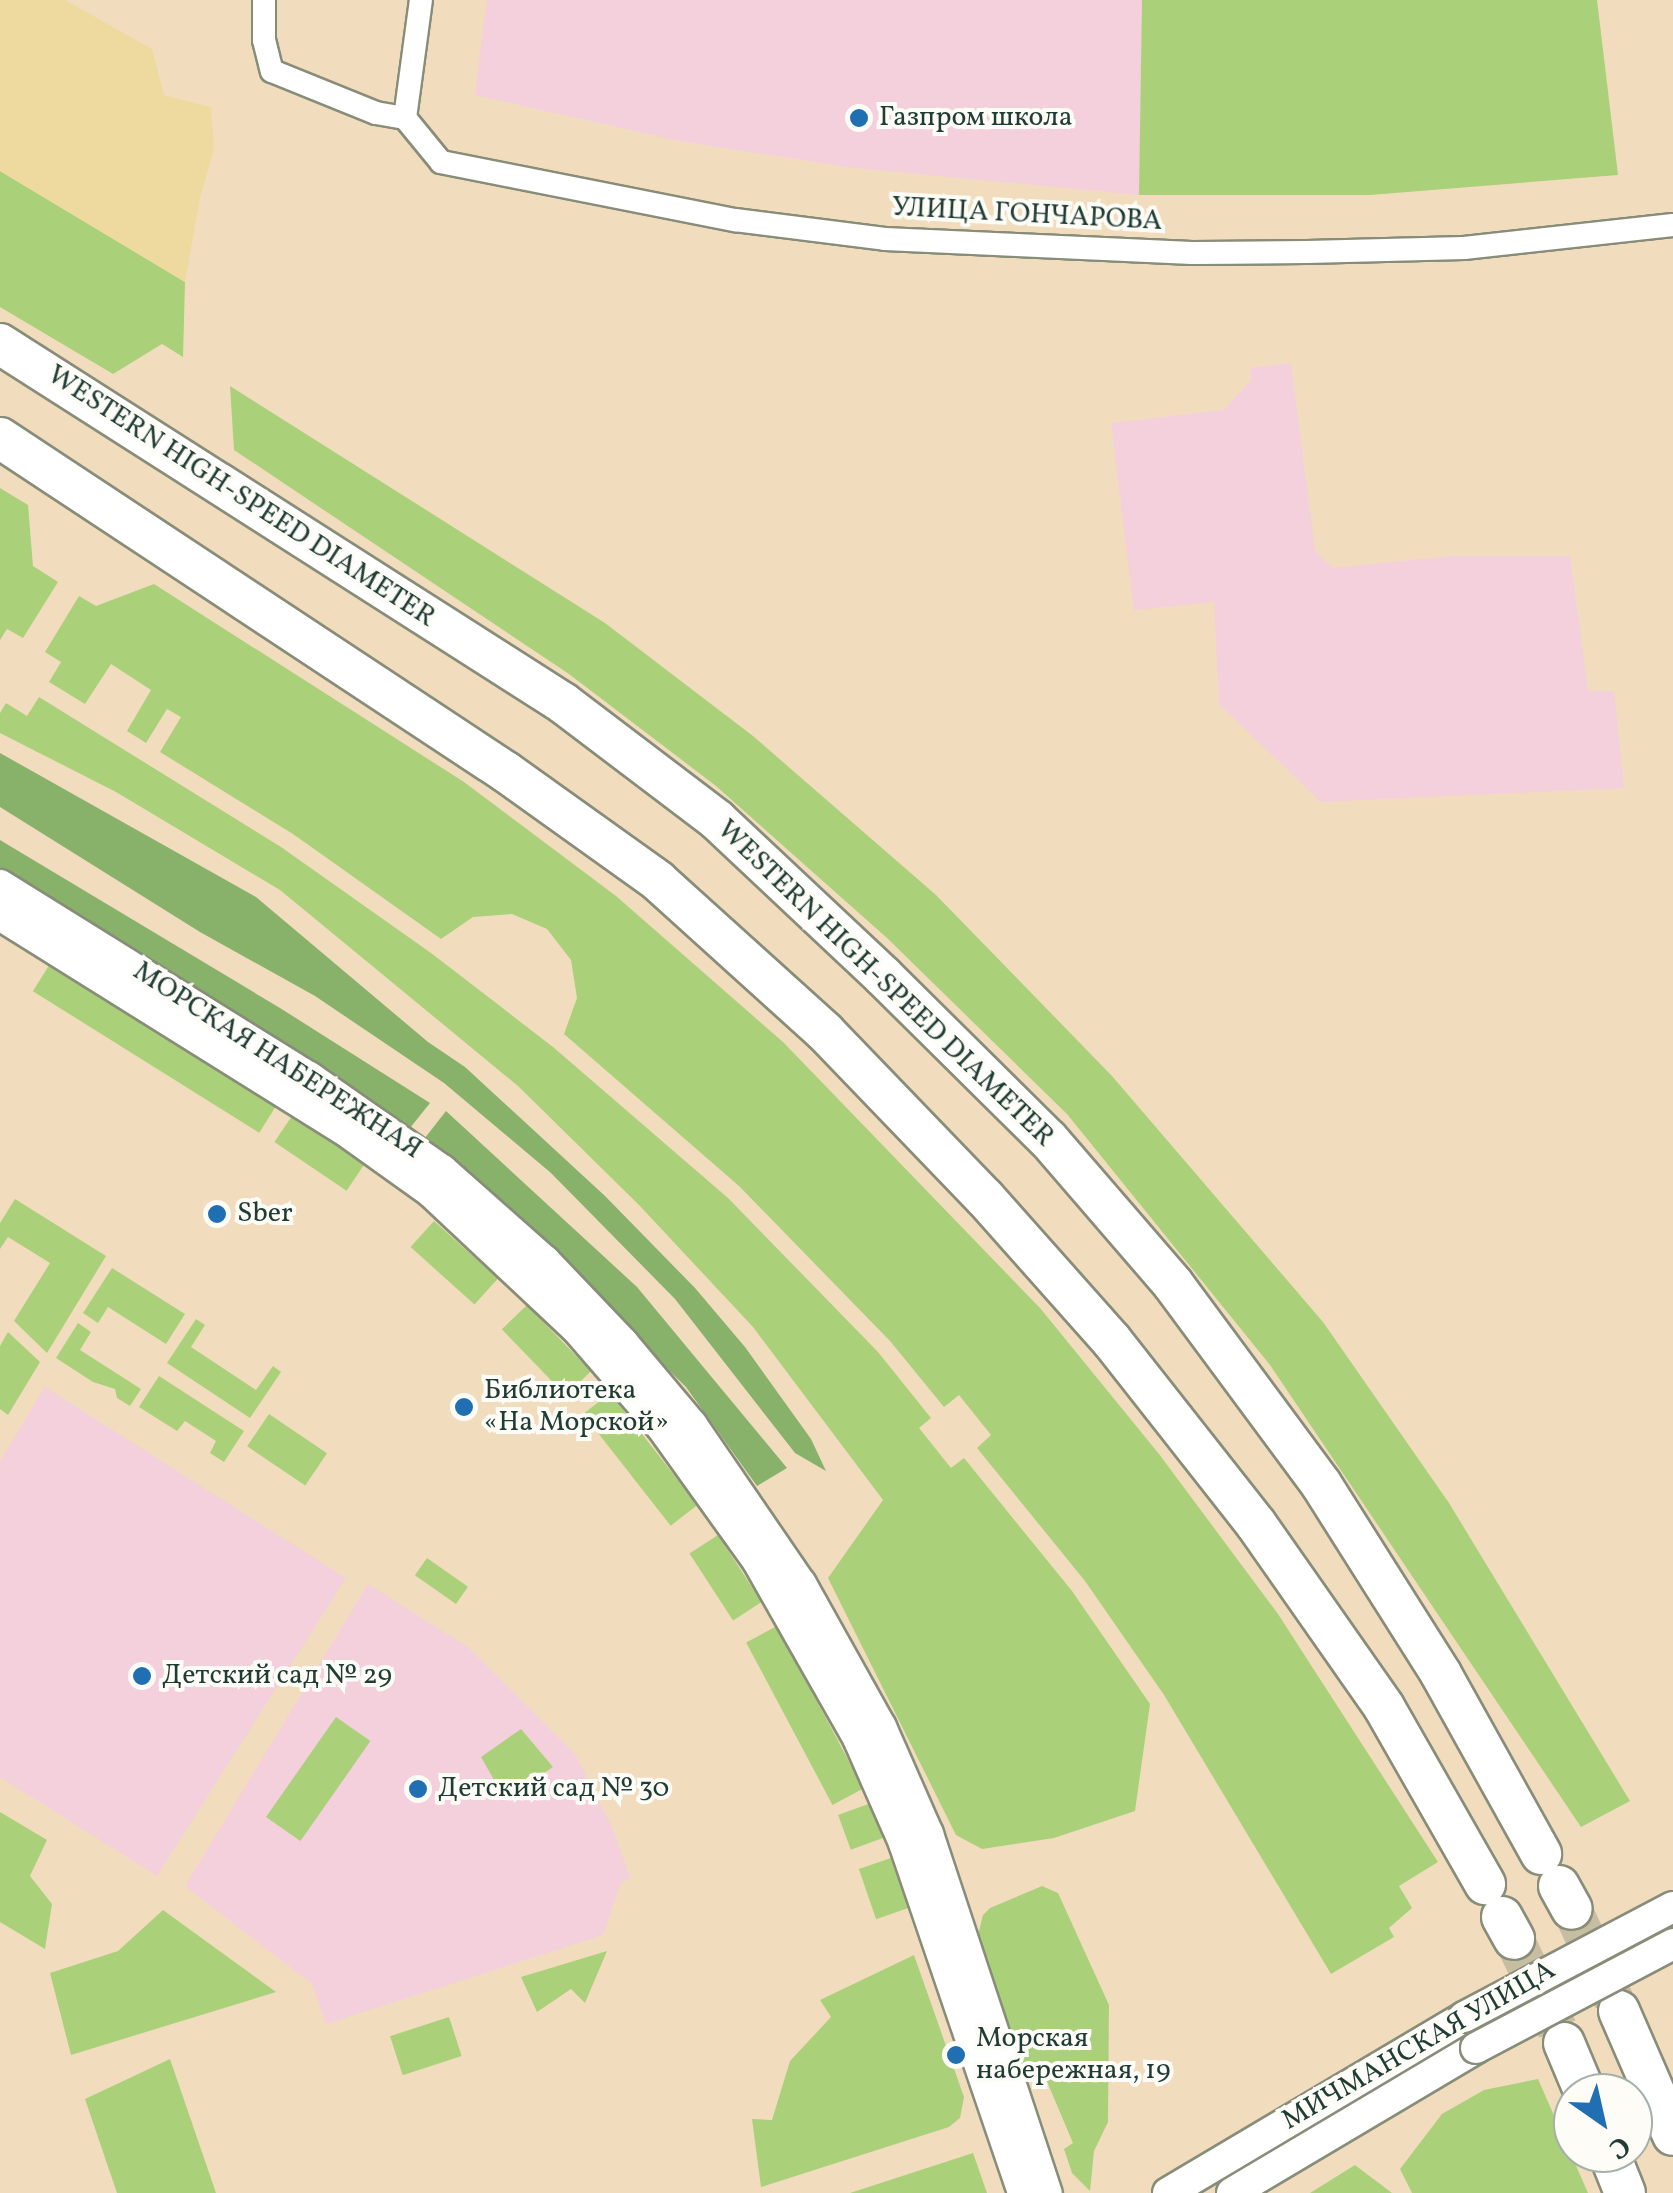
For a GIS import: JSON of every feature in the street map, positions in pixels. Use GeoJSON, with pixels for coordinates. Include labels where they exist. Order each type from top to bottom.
{"type":"FeatureCollection","features":[{"type":"Feature","properties":{"kind":"highway","name":"WESTERN HIGH-SPEED DIAMETER"},"geometry":{"type":"LineString","coordinates":[[0,344],[563,703],[717,820],[1048,1139],[1173,1284],[1321,1484],[1440,1674],[1557,1883]]}},
{"type":"Feature","properties":{"kind":"highway"},"geometry":{"type":"LineString","coordinates":[[0,438],[506,772],[658,882],[825,1032],[985,1198],[1112,1341],[1256,1524],[1384,1707],[1500,1913]]}},
{"type":"Feature","properties":{"kind":"highway"},"geometry":{"type":"LineString","coordinates":[[1619,2011],[1673,2136]]}},
{"type":"Feature","properties":{"kind":"highway"},"geometry":{"type":"LineString","coordinates":[[1564,2043],[1577,2073]]}},
{"type":"Feature","properties":{"kind":"street"},"geometry":{"type":"LineString","coordinates":[[264,0],[264,40],[272,71],[376,113],[405,118],[421,0]]}},
{"type":"Feature","properties":{"kind":"street","name":"УЛИЦА ГОНЧАРОВА"},"geometry":{"type":"LineString","coordinates":[[405,118],[440,162],[735,220],[885,239],[1192,254],[1306,252],[1464,248],[1673,225]]}},
{"type":"Feature","properties":{"kind":"street","name":"МОРСКАЯ НАБЕРЕЖНАЯ"},"geometry":{"type":"LineString","coordinates":[[0,885],[309,1076],[442,1170],[558,1275],[623,1343],[692,1425],[802,1584],[881,1727],[928,1834],[1048,2193]]}},
{"type":"Feature","properties":{"kind":"street","name":"МОРСКАЯ НАБЕРЕЖНАЯ"},"geometry":{"type":"LineString","coordinates":[[0,915],[344,1129],[431,1192],[576,1328],[662,1426],[765,1574],[858,1738],[904,1843],[1024,2193]]}},
{"type":"Feature","properties":{"kind":"street","name":"МИЧМАНСКАЯ УЛИЦА"},"geometry":{"type":"LineString","coordinates":[[1168,2193],[1464,2016],[1673,1907]]}},
{"type":"Feature","properties":{"kind":"street","name":"МИЧМАНСКАЯ УЛИЦА"},"geometry":{"type":"LineString","coordinates":[[1232,2193],[1476,2048],[1673,1944]]}},
{"type":"Feature","properties":{"kind":"shaded area","name":"Газпром школа"},"geometry":{"type":"Polygon","coordinates":[[[487,0],[1142,0],[1139,195],[855,168],[679,141],[475,95],[487,0]]]}},
{"type":"Feature","properties":{"kind":"shaded area"},"geometry":{"type":"Polygon","coordinates":[[[1291,363],[1315,551],[1333,568],[1452,556],[1570,556],[1588,691],[1614,691],[1624,788],[1321,802],[1219,704],[1214,602],[1134,610],[1111,423],[1224,410],[1251,380],[1250,368],[1291,363]]]}},
{"type":"Feature","properties":{"kind":"shaded area","name":"Детский сад № 29"},"geometry":{"type":"Polygon","coordinates":[[[45,1387],[346,1578],[157,1876],[0,1777],[0,1461],[45,1387]]]}},
{"type":"Feature","properties":{"kind":"shaded area","name":"Детский сад № 30"},"geometry":{"type":"Polygon","coordinates":[[[368,1584],[468,1647],[575,1754],[610,1823],[631,1879],[621,1882],[603,1935],[326,2024],[312,1984],[185,1886],[368,1584]]]}},
{"type":"Feature","properties":{"kind":"green space"},"geometry":{"type":"Polygon","coordinates":[[[1142,0],[1597,0],[1618,175],[1370,195],[1139,195],[1142,0]]]}},
{"type":"Feature","properties":{"kind":"green space"},"geometry":{"type":"Polygon","coordinates":[[[0,171],[185,282],[183,357],[162,344],[113,374],[0,307],[0,171]]]}},
{"type":"Feature","properties":{"kind":"green space"},"geometry":{"type":"Polygon","coordinates":[[[230,386],[605,623],[753,736],[936,895],[1112,1076],[1323,1322],[1449,1503],[1630,1801],[1581,1827],[1270,1365],[1067,1114],[887,938],[716,786],[569,674],[234,450],[230,386]]]}},
{"type":"Feature","properties":{"kind":"green space"},"geometry":{"type":"Polygon","coordinates":[[[0,488],[28,505],[33,566],[58,582],[23,638],[7,629],[0,640],[0,488]]]}},
{"type":"Feature","properties":{"kind":"green space"},"geometry":{"type":"Polygon","coordinates":[[[154,584],[464,782],[616,896],[783,1042],[1040,1308],[1159,1454],[1278,1614],[1438,1862],[1399,1886],[1412,1908],[1389,1928],[1394,1937],[1331,1974],[1164,1695],[1085,1581],[977,1448],[991,1435],[959,1395],[944,1407],[890,1341],[739,1186],[564,1034],[577,998],[571,960],[547,929],[512,914],[473,917],[441,939],[293,834],[160,752],[181,717],[167,709],[146,743],[127,731],[151,690],[111,664],[85,704],[49,682],[61,662],[45,652],[79,596],[96,606],[154,584]]]}},
{"type":"Feature","properties":{"kind":"green space"},"geometry":{"type":"Polygon","coordinates":[[[39,697],[281,847],[431,953],[553,1047],[728,1198],[878,1352],[931,1418],[919,1428],[951,1468],[964,1458],[1072,1591],[1150,1704],[1135,1811],[1054,1838],[982,1849],[956,1835],[828,1578],[883,1500],[753,1327],[639,1205],[518,1086],[280,890],[116,792],[0,733],[0,713],[6,703],[27,716],[39,697]]]}},
{"type":"Feature","properties":{"kind":"green space"},"geometry":{"type":"Polygon","coordinates":[[[0,753],[256,897],[428,1042],[465,1067],[605,1196],[695,1288],[745,1347],[811,1439],[826,1471],[795,1453],[675,1299],[551,1173],[444,1083],[315,996],[200,932],[0,807],[0,753]]]}},
{"type":"Feature","properties":{"kind":"green space"},"geometry":{"type":"Polygon","coordinates":[[[0,840],[430,1103],[406,1133],[0,879],[0,840]]]}},
{"type":"Feature","properties":{"kind":"green space"},"geometry":{"type":"Polygon","coordinates":[[[53,959],[279,1100],[259,1133],[33,991],[53,959]]]}},
{"type":"Feature","properties":{"kind":"green space"},"geometry":{"type":"Polygon","coordinates":[[[446,1111],[637,1287],[787,1468],[757,1486],[686,1387],[595,1298],[421,1143],[446,1111]]]}},
{"type":"Feature","properties":{"kind":"green space"},"geometry":{"type":"Polygon","coordinates":[[[294,1113],[366,1162],[347,1191],[274,1142],[294,1113]]]}},
{"type":"Feature","properties":{"kind":"green space"},"geometry":{"type":"Polygon","coordinates":[[[15,1199],[106,1256],[47,1353],[14,1321],[50,1263],[8,1237],[0,1249],[0,1223],[15,1199]]]}},
{"type":"Feature","properties":{"kind":"green space"},"geometry":{"type":"Polygon","coordinates":[[[434,1221],[498,1279],[474,1305],[411,1247],[434,1221]]]}},
{"type":"Feature","properties":{"kind":"green space"},"geometry":{"type":"Polygon","coordinates":[[[112,1268],[185,1314],[166,1344],[108,1307],[98,1323],[83,1313],[112,1268]]]}},
{"type":"Feature","properties":{"kind":"green space"},"geometry":{"type":"Polygon","coordinates":[[[527,1305],[591,1371],[566,1395],[502,1329],[527,1305]]]}},
{"type":"Feature","properties":{"kind":"green space"},"geometry":{"type":"Polygon","coordinates":[[[196,1319],[205,1325],[191,1347],[256,1390],[273,1366],[281,1372],[250,1418],[167,1363],[196,1319]]]}},
{"type":"Feature","properties":{"kind":"green space"},"geometry":{"type":"Polygon","coordinates":[[[78,1323],[91,1332],[80,1350],[141,1389],[130,1406],[117,1398],[115,1389],[93,1382],[56,1358],[78,1323]]]}},
{"type":"Feature","properties":{"kind":"green space"},"geometry":{"type":"Polygon","coordinates":[[[8,1332],[40,1362],[8,1415],[0,1409],[0,1346],[8,1332]]]}},
{"type":"Feature","properties":{"kind":"green space"},"geometry":{"type":"Polygon","coordinates":[[[159,1376],[244,1431],[224,1462],[210,1453],[216,1441],[185,1421],[177,1431],[139,1407],[159,1376]]]}},
{"type":"Feature","properties":{"kind":"green space"},"geometry":{"type":"Polygon","coordinates":[[[610,1393],[697,1505],[671,1526],[583,1414],[610,1393]]]}},
{"type":"Feature","properties":{"kind":"green space"},"geometry":{"type":"Polygon","coordinates":[[[269,1414],[327,1453],[305,1485],[247,1446],[269,1414]]]}},
{"type":"Feature","properties":{"kind":"green space"},"geometry":{"type":"Polygon","coordinates":[[[718,1535],[762,1602],[733,1621],[689,1554],[718,1535]]]}},
{"type":"Feature","properties":{"kind":"green space"},"geometry":{"type":"Polygon","coordinates":[[[427,1558],[468,1587],[456,1604],[415,1575],[427,1558]]]}},
{"type":"Feature","properties":{"kind":"green space"},"geometry":{"type":"Polygon","coordinates":[[[777,1626],[863,1788],[832,1805],[746,1642],[777,1626]]]}},
{"type":"Feature","properties":{"kind":"green space"},"geometry":{"type":"Polygon","coordinates":[[[336,1717],[370,1741],[300,1841],[266,1817],[336,1717]]]}},
{"type":"Feature","properties":{"kind":"green space"},"geometry":{"type":"Polygon","coordinates":[[[521,1729],[553,1767],[505,1799],[481,1757],[521,1729]]]}},
{"type":"Feature","properties":{"kind":"green space"},"geometry":{"type":"Polygon","coordinates":[[[871,1803],[884,1838],[851,1850],[838,1815],[871,1803]]]}},
{"type":"Feature","properties":{"kind":"green space"},"geometry":{"type":"Polygon","coordinates":[[[0,1812],[47,1840],[30,1876],[52,1904],[45,1949],[0,1922],[0,1812]]]}},
{"type":"Feature","properties":{"kind":"green space"},"geometry":{"type":"Polygon","coordinates":[[[891,1858],[908,1908],[876,1919],[859,1869],[891,1858]]]}},
{"type":"Feature","properties":{"kind":"green space"},"geometry":{"type":"Polygon","coordinates":[[[1042,1886],[1058,1893],[1109,2005],[1108,2122],[1094,2151],[1090,2191],[1072,2173],[1064,2149],[1073,2143],[1040,2065],[1019,2065],[978,1935],[983,1915],[990,1908],[1042,1886]]]}},
{"type":"Feature","properties":{"kind":"green space"},"geometry":{"type":"Polygon","coordinates":[[[163,1910],[276,1992],[71,2055],[50,1973],[118,1951],[163,1910]]]}},
{"type":"Feature","properties":{"kind":"green space"},"geometry":{"type":"Polygon","coordinates":[[[607,1951],[585,2003],[571,1989],[537,2012],[521,1977],[607,1951]]]}},
{"type":"Feature","properties":{"kind":"green space"},"geometry":{"type":"Polygon","coordinates":[[[914,1955],[964,2097],[960,2118],[949,2127],[761,2187],[752,2119],[772,2120],[790,2061],[831,2017],[820,2000],[914,1955]]]}},
{"type":"Feature","properties":{"kind":"green space"},"geometry":{"type":"Polygon","coordinates":[[[449,2017],[462,2056],[403,2075],[390,2036],[449,2017]]]}},
{"type":"Feature","properties":{"kind":"green space"},"geometry":{"type":"Polygon","coordinates":[[[170,2059],[216,2193],[117,2193],[85,2099],[170,2059]]]}},
{"type":"Feature","properties":{"kind":"green space"},"geometry":{"type":"Polygon","coordinates":[[[1538,2079],[1553,2113],[1553,2173],[1579,2173],[1588,2193],[1412,2193],[1400,2169],[1442,2114],[1484,2090],[1538,2079]]]}},
{"type":"Feature","properties":{"kind":"green space"},"geometry":{"type":"Polygon","coordinates":[[[973,2153],[987,2193],[850,2193],[973,2153]]]}},
{"type":"Feature","properties":{"kind":"green space"},"geometry":{"type":"Polygon","coordinates":[[[1355,2165],[1392,2193],[1310,2193],[1355,2165]]]}},
{"type":"Feature","properties":{"kind":"sand"},"geometry":{"type":"Polygon","coordinates":[[[0,0],[65,0],[152,49],[164,95],[211,107],[214,148],[200,198],[185,282],[0,171],[0,0]]]}},
{"type":"Feature","properties":{"kind":"tunnel"},"geometry":{"type":"LineString","coordinates":[[1572,1909],[1619,2011]]}},
{"type":"Feature","properties":{"kind":"tunnel"},"geometry":{"type":"LineString","coordinates":[[1514,1939],[1564,2043]]}},
{"type":"Feature","properties":{"kind":"place","name":"Газпром школа"},"geometry":{"type":"Point","coordinates":[859,118]}},
{"type":"Feature","properties":{"kind":"place","name":"Sber"},"geometry":{"type":"Point","coordinates":[217,1214]}},
{"type":"Feature","properties":{"kind":"place","name":"Библиотека «На Морской»"},"geometry":{"type":"Point","coordinates":[464,1407]}},
{"type":"Feature","properties":{"kind":"place","name":"Детский сад № 29"},"geometry":{"type":"Point","coordinates":[142,1676]}},
{"type":"Feature","properties":{"kind":"place","name":"Детский сад № 30"},"geometry":{"type":"Point","coordinates":[418,1789]}},
{"type":"Feature","properties":{"kind":"place","name":"Морская набережная, 19"},"geometry":{"type":"Point","coordinates":[956,2055]}}]}
